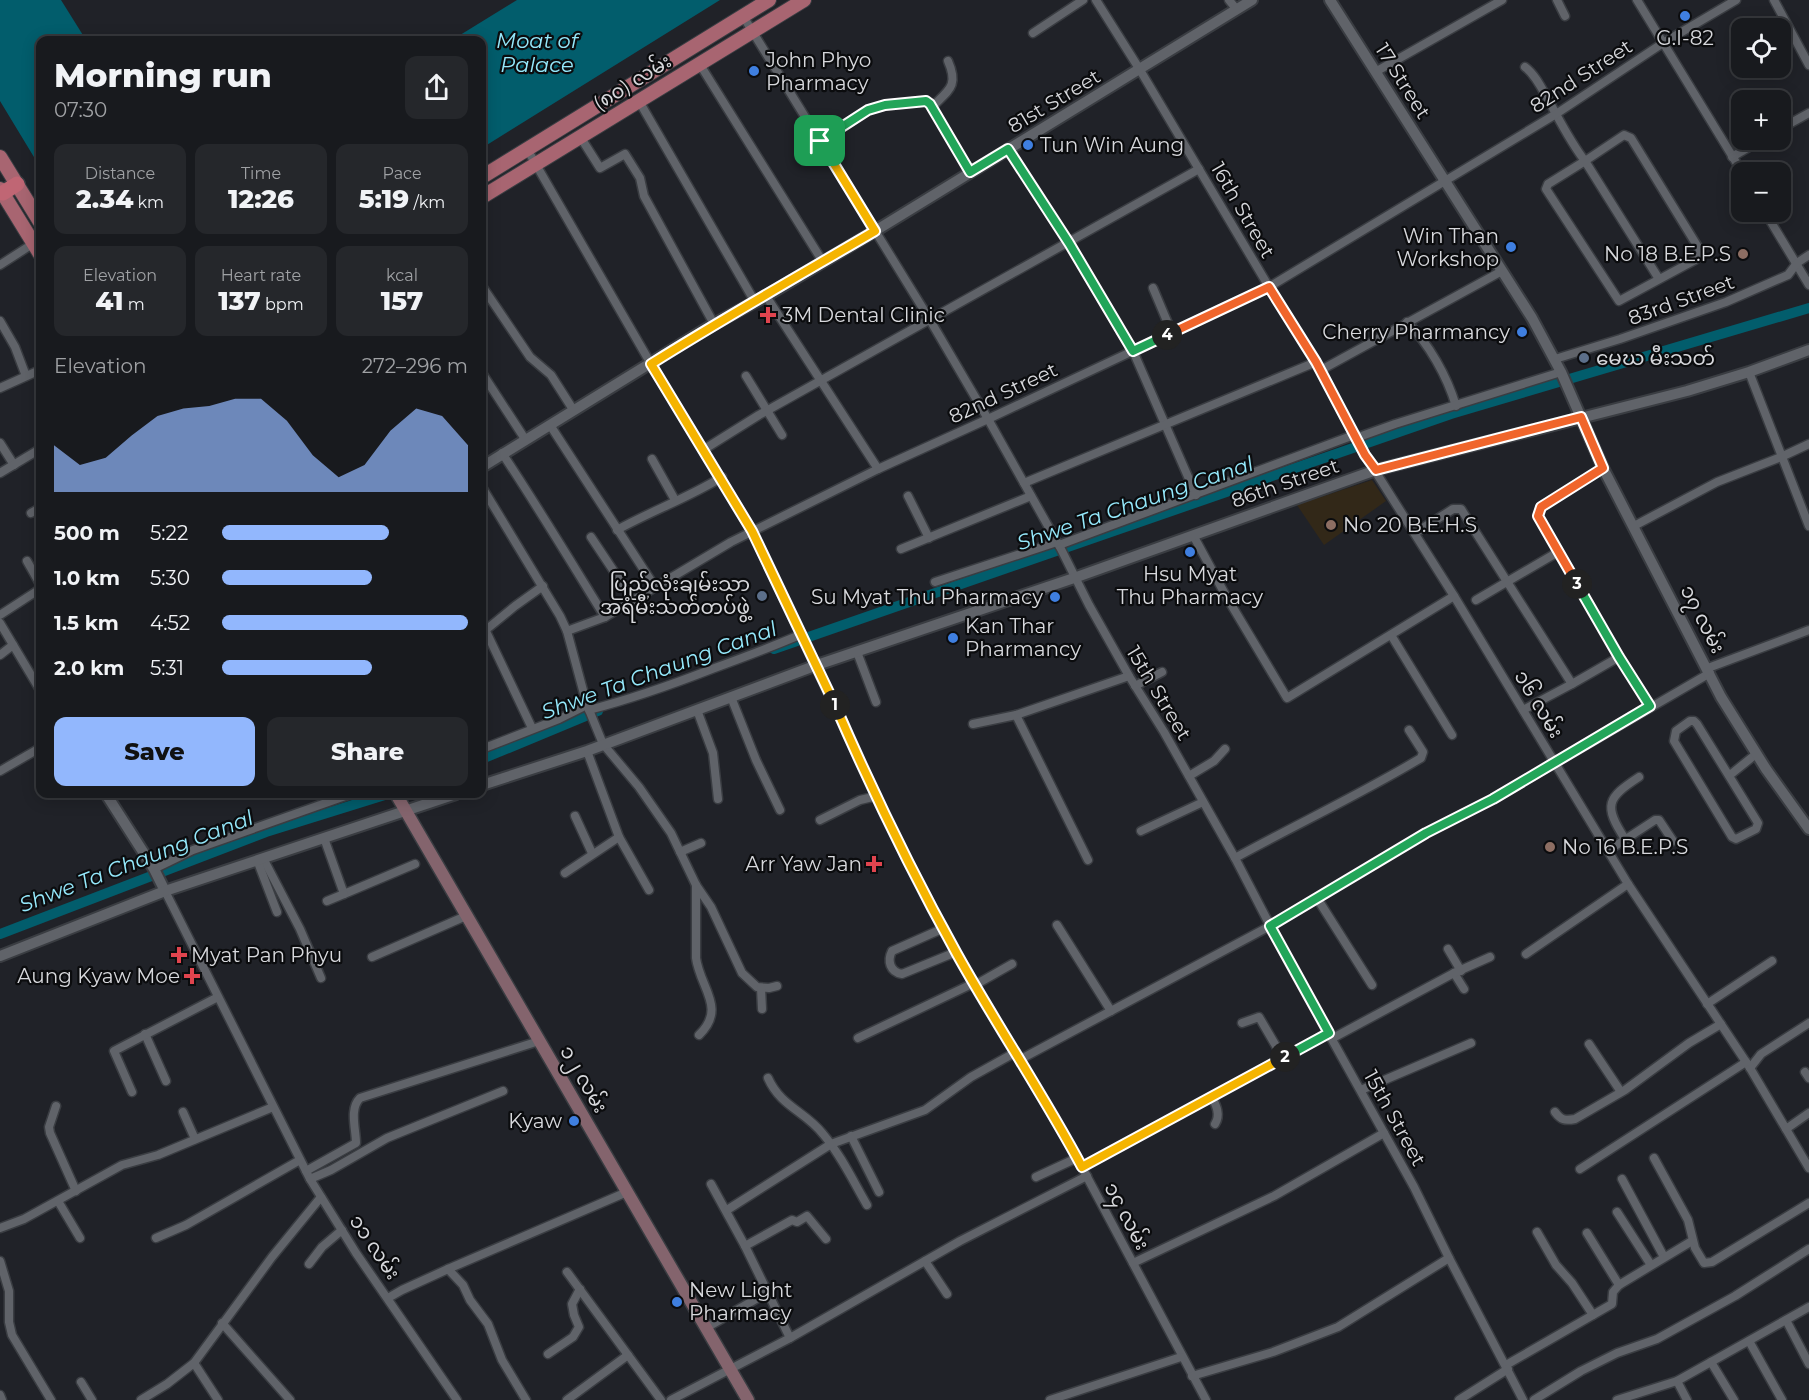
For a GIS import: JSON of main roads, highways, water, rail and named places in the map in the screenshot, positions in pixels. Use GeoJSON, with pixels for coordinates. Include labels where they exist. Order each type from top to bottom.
{"type":"FeatureCollection","features":[{"type":"Feature","properties":{"kind":"highway"},"geometry":{"type":"LineString","coordinates":[[2,197],[17,184]]}},
{"type":"Feature","properties":{"kind":"main road","name":"(၈၀) လမ်း"},"geometry":{"type":"LineString","coordinates":[[486,175],[769,0]]}},
{"type":"Feature","properties":{"kind":"main road","name":"(၈၀) လမ်း"},"geometry":{"type":"LineString","coordinates":[[486,194],[804,0]]}},
{"type":"Feature","properties":{"kind":"main road"},"geometry":{"type":"LineString","coordinates":[[0,157],[36,215]]}},
{"type":"Feature","properties":{"kind":"main road"},"geometry":{"type":"LineString","coordinates":[[2,197],[36,248]]}},
{"type":"Feature","properties":{"kind":"main road","name":"၁၂ လမ်း"},"geometry":{"type":"LineString","coordinates":[[399,798],[748,1400]]}},
{"type":"Feature","properties":{"kind":"water"},"geometry":{"type":"Polygon","coordinates":[[[0,0],[61,0],[84,36],[36,36],[36,160],[0,101],[0,0]]]}},
{"type":"Feature","properties":{"kind":"water","name":"Moat of Palace"},"geometry":{"type":"Polygon","coordinates":[[[517,0],[720,0],[486,146],[486,36],[458,36],[517,0]]]}},
{"type":"Feature","properties":{"kind":"waterway","name":"Shwe Ta Chaung Canal"},"geometry":{"type":"LineString","coordinates":[[774,649],[1451,414],[1809,308]]}},
{"type":"Feature","properties":{"kind":"waterway","name":"Shwe Ta Chaung Canal"},"geometry":{"type":"LineString","coordinates":[[486,757],[598,711]]}},
{"type":"Feature","properties":{"kind":"waterway","name":"Shwe Ta Chaung Canal"},"geometry":{"type":"LineString","coordinates":[[0,934],[266,832],[375,798]]}},
{"type":"Feature","properties":{"kind":"place","name":"G.I-82"},"geometry":{"type":"Point","coordinates":[1685,16]}},
{"type":"Feature","properties":{"kind":"place","name":"John Phyo Pharmacy"},"geometry":{"type":"Point","coordinates":[754,71]}},
{"type":"Feature","properties":{"kind":"place","name":"Tun Win Aung"},"geometry":{"type":"Point","coordinates":[1028,145]}},
{"type":"Feature","properties":{"kind":"place","name":"Win Than Workshop"},"geometry":{"type":"Point","coordinates":[1511,247]}},
{"type":"Feature","properties":{"kind":"place","name":"No 18 B.E.P.S"},"geometry":{"type":"Point","coordinates":[1743,254]}},
{"type":"Feature","properties":{"kind":"place","name":"3M Dental Clinic"},"geometry":{"type":"Point","coordinates":[768,315]}},
{"type":"Feature","properties":{"kind":"place","name":"Cherry Pharmancy"},"geometry":{"type":"Point","coordinates":[1522,332]}},
{"type":"Feature","properties":{"kind":"place","name":"မေဃ မီးသတ်"},"geometry":{"type":"Point","coordinates":[1584,358]}},
{"type":"Feature","properties":{"kind":"place","name":"No 20 B.E.H.S"},"geometry":{"type":"Point","coordinates":[1331,525]}},
{"type":"Feature","properties":{"kind":"place","name":"Hsu Myat Thu Pharmacy"},"geometry":{"type":"Point","coordinates":[1190,552]}},
{"type":"Feature","properties":{"kind":"place","name":"ပြည်လုံးချမ်းသာ အရံမီးသတ်တပ်ဖွဲ့"},"geometry":{"type":"Point","coordinates":[762,596]}},
{"type":"Feature","properties":{"kind":"place","name":"Su Myat Thu Pharmacy"},"geometry":{"type":"Point","coordinates":[1055,597]}},
{"type":"Feature","properties":{"kind":"place","name":"Kan Thar Pharmancy"},"geometry":{"type":"Point","coordinates":[953,638]}},
{"type":"Feature","properties":{"kind":"place","name":"No 16 B.E.P.S"},"geometry":{"type":"Point","coordinates":[1550,847]}},
{"type":"Feature","properties":{"kind":"place","name":"Arr Yaw Jan"},"geometry":{"type":"Point","coordinates":[874,864]}},
{"type":"Feature","properties":{"kind":"place","name":"Myat Pan Phyu"},"geometry":{"type":"Point","coordinates":[179,955]}},
{"type":"Feature","properties":{"kind":"place","name":"Aung Kyaw Moe"},"geometry":{"type":"Point","coordinates":[192,976]}},
{"type":"Feature","properties":{"kind":"place","name":"Kyaw"},"geometry":{"type":"Point","coordinates":[574,1121]}},
{"type":"Feature","properties":{"kind":"place","name":"New Light Pharmacy"},"geometry":{"type":"Point","coordinates":[677,1302]}}]}
